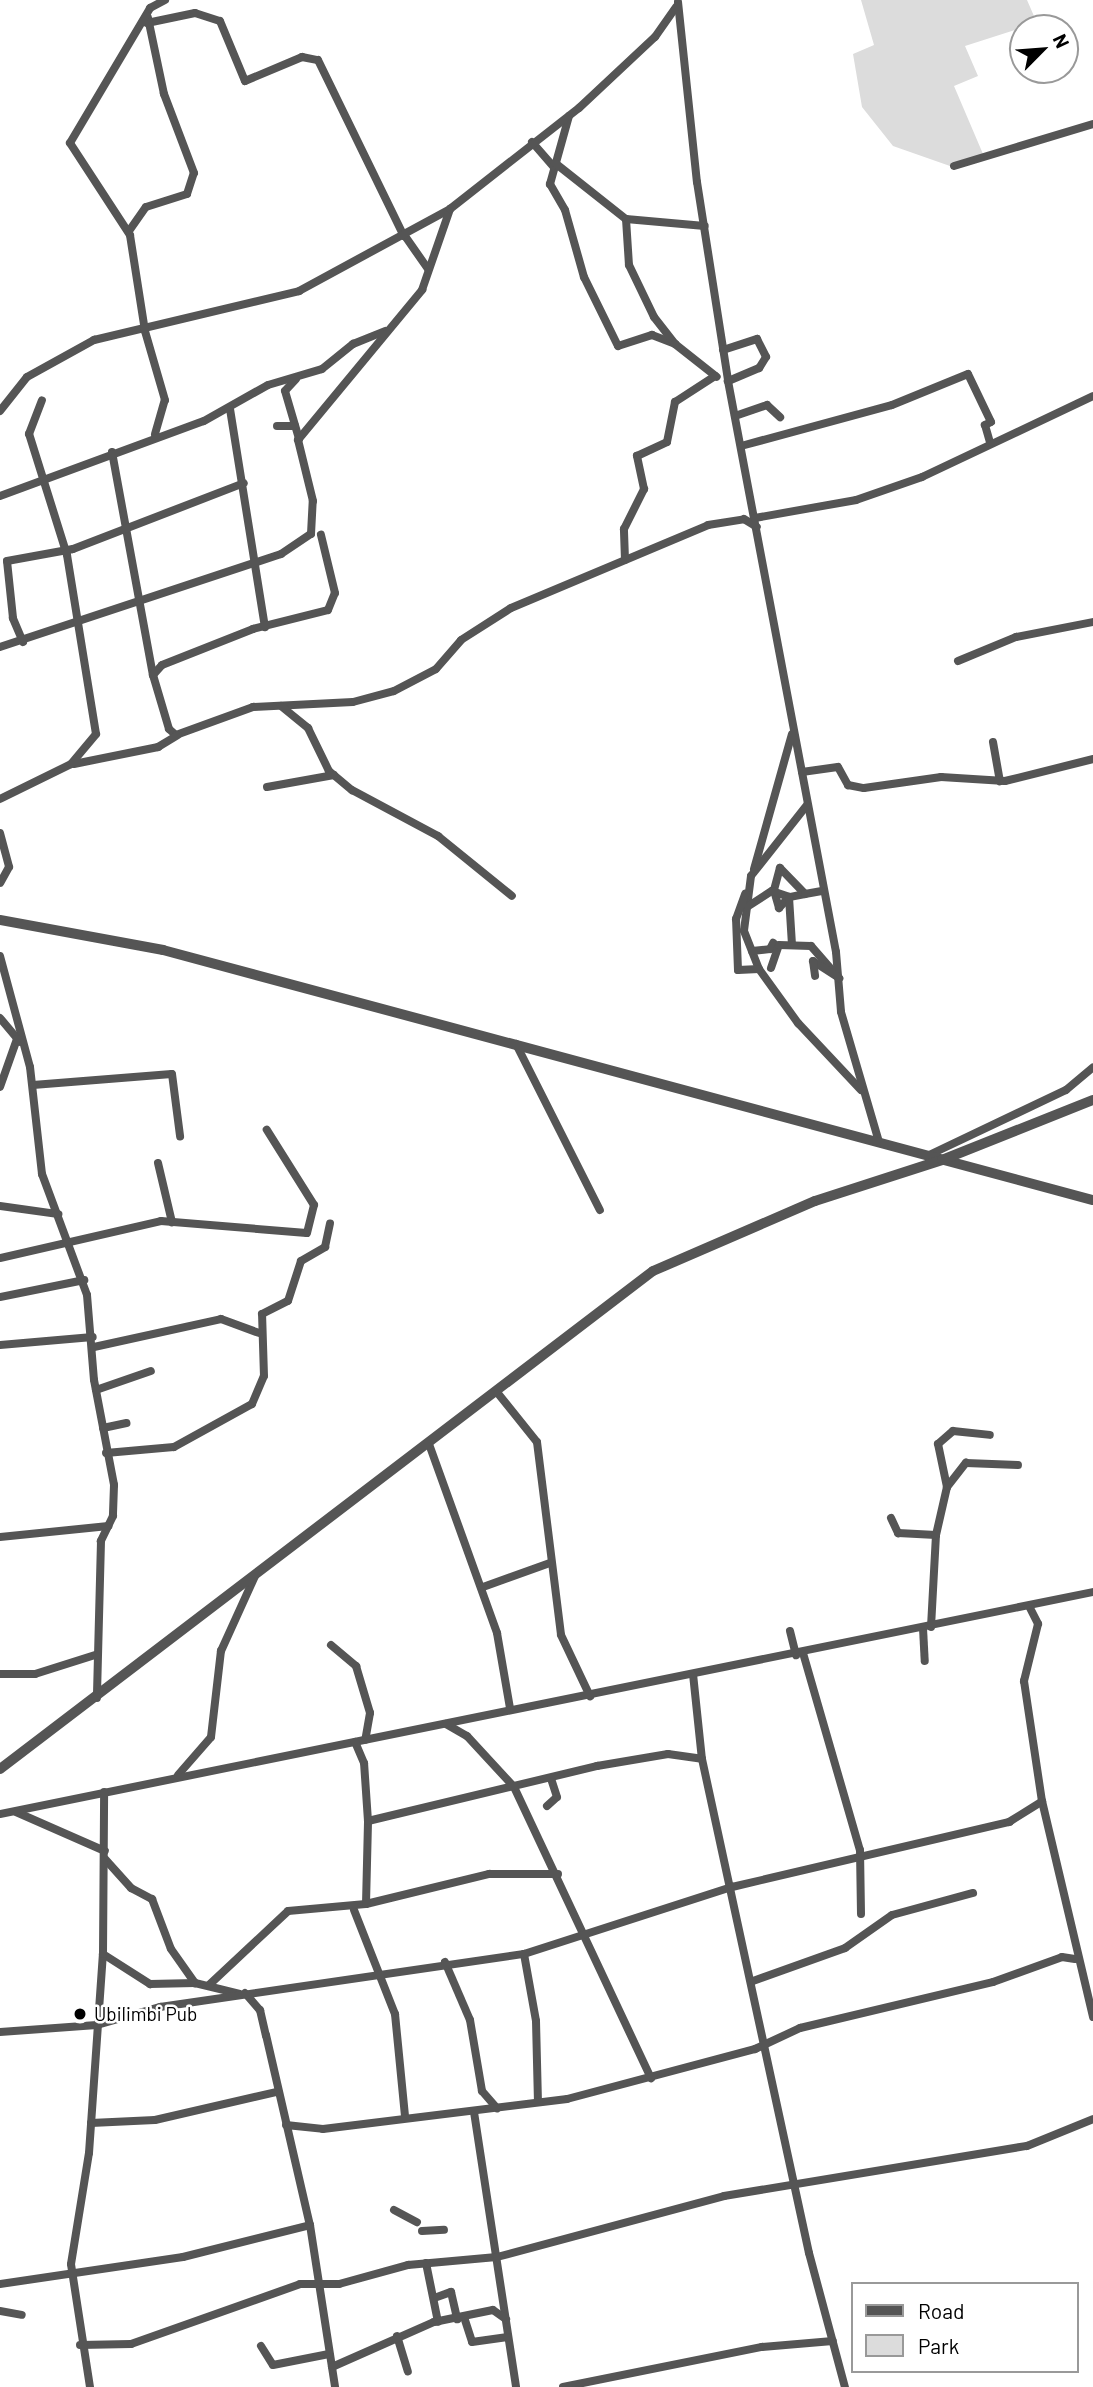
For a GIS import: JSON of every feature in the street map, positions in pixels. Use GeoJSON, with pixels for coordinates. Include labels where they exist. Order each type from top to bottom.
{"type":"FeatureCollection","features":[{"type":"Feature","properties":{"kind":"street"},"geometry":{"type":"LineString","coordinates":[[155,434],[165,401],[145,327],[129,232],[70,140],[150,9],[165,0]]}},
{"type":"Feature","properties":{"kind":"street"},"geometry":{"type":"LineString","coordinates":[[0,411],[35,372],[94,340],[292,293],[404,236],[450,209],[532,142],[569,116],[655,37],[679,1]]}},
{"type":"Feature","properties":{"kind":"street"},"geometry":{"type":"LineString","coordinates":[[679,1],[705,226],[728,383],[839,978],[863,1092],[879,1142]]}},
{"type":"Feature","properties":{"kind":"street"},"geometry":{"type":"LineString","coordinates":[[129,232],[146,207],[187,194],[194,173],[164,94],[147,23],[150,9]]}},
{"type":"Feature","properties":{"kind":"street"},"geometry":{"type":"LineString","coordinates":[[147,23],[195,13],[220,21],[245,81],[297,59],[318,60],[404,236],[428,270]]}},
{"type":"Feature","properties":{"kind":"street"},"geometry":{"type":"LineString","coordinates":[[569,116],[550,184],[565,210],[580,268],[618,346],[652,335],[676,344]]}},
{"type":"Feature","properties":{"kind":"street"},"geometry":{"type":"LineString","coordinates":[[954,166],[1093,124]]}},
{"type":"Feature","properties":{"kind":"street"},"geometry":{"type":"LineString","coordinates":[[532,142],[554,164],[626,219],[705,226]]}},
{"type":"Feature","properties":{"kind":"street"},"geometry":{"type":"LineString","coordinates":[[299,439],[422,290],[450,209]]}},
{"type":"Feature","properties":{"kind":"street"},"geometry":{"type":"LineString","coordinates":[[626,219],[631,274],[676,344],[715,376],[728,383]]}},
{"type":"Feature","properties":{"kind":"street"},"geometry":{"type":"LineString","coordinates":[[0,496],[112,452],[131,450],[155,434],[230,409],[387,330]]}},
{"type":"Feature","properties":{"kind":"street"},"geometry":{"type":"LineString","coordinates":[[723,350],[757,339],[766,354],[759,368],[728,383]]}},
{"type":"Feature","properties":{"kind":"street"},"geometry":{"type":"LineString","coordinates":[[0,647],[23,642],[257,562],[300,543],[314,527],[299,439],[285,391],[301,374]]}},
{"type":"Feature","properties":{"kind":"street"},"geometry":{"type":"LineString","coordinates":[[741,446],[892,405],[968,374],[991,422],[985,425],[990,443]]}},
{"type":"Feature","properties":{"kind":"street"},"geometry":{"type":"LineString","coordinates":[[625,560],[624,529],[644,489],[636,456],[667,442],[674,402],[715,376]]}},
{"type":"Feature","properties":{"kind":"street"},"geometry":{"type":"LineString","coordinates":[[755,517],[865,497],[935,472],[990,443],[1093,396]]}},
{"type":"Feature","properties":{"kind":"street"},"geometry":{"type":"LineString","coordinates":[[42,400],[29,433],[65,547],[96,734],[64,768]]}},
{"type":"Feature","properties":{"kind":"street"},"geometry":{"type":"LineString","coordinates":[[735,416],[767,405],[780,417]]}},
{"type":"Feature","properties":{"kind":"street"},"geometry":{"type":"LineString","coordinates":[[230,409],[257,562],[265,627]]}},
{"type":"Feature","properties":{"kind":"street"},"geometry":{"type":"LineString","coordinates":[[277,426],[295,426]]}},
{"type":"Feature","properties":{"kind":"street"},"geometry":{"type":"LineString","coordinates":[[112,452],[153,675],[169,729],[181,734]]}},
{"type":"Feature","properties":{"kind":"street"},"geometry":{"type":"LineString","coordinates":[[23,642],[11,605],[12,576],[4,564],[124,528],[244,484]]}},
{"type":"Feature","properties":{"kind":"street"},"geometry":{"type":"LineString","coordinates":[[0,799],[64,768],[158,747],[181,734],[247,709],[354,702],[394,691],[436,669],[495,617],[625,560],[730,519],[757,527]]}},
{"type":"Feature","properties":{"kind":"street"},"geometry":{"type":"LineString","coordinates":[[153,675],[162,665],[265,627],[328,610],[335,600],[321,535]]}},
{"type":"Feature","properties":{"kind":"street"},"geometry":{"type":"LineString","coordinates":[[958,661],[1016,637],[1093,622]]}},
{"type":"Feature","properties":{"kind":"street"},"geometry":{"type":"LineString","coordinates":[[281,706],[308,728],[334,775],[471,858],[512,896]]}},
{"type":"Feature","properties":{"kind":"street"},"geometry":{"type":"LineString","coordinates":[[738,971],[736,919],[791,750],[792,720]]}},
{"type":"Feature","properties":{"kind":"street"},"geometry":{"type":"LineString","coordinates":[[993,742],[1000,782]]}},
{"type":"Feature","properties":{"kind":"street"},"geometry":{"type":"LineString","coordinates":[[802,772],[838,767],[848,785],[864,788],[941,778],[1000,782],[1093,759]]}},
{"type":"Feature","properties":{"kind":"street"},"geometry":{"type":"LineString","coordinates":[[267,786],[334,775]]}},
{"type":"Feature","properties":{"kind":"street"},"geometry":{"type":"LineString","coordinates":[[738,971],[751,876],[807,805]]}},
{"type":"Feature","properties":{"kind":"street"},"geometry":{"type":"LineString","coordinates":[[0,834],[9,867],[0,883]]}},
{"type":"Feature","properties":{"kind":"street"},"geometry":{"type":"LineString","coordinates":[[789,897],[779,908],[774,892],[780,868],[805,894]]}},
{"type":"Feature","properties":{"kind":"street"},"geometry":{"type":"LineString","coordinates":[[747,907],[774,892],[789,897],[822,891]]}},
{"type":"Feature","properties":{"kind":"street"},"geometry":{"type":"LineString","coordinates":[[789,897],[792,945]]}},
{"type":"Feature","properties":{"kind":"street"},"geometry":{"type":"LineString","coordinates":[[0,920],[163,950],[1093,1200]]}},
{"type":"Feature","properties":{"kind":"street"},"geometry":{"type":"LineString","coordinates":[[744,931],[759,969],[798,1023],[863,1092]]}},
{"type":"Feature","properties":{"kind":"street"},"geometry":{"type":"LineString","coordinates":[[752,951],[770,950],[773,943]]}},
{"type":"Feature","properties":{"kind":"street"},"geometry":{"type":"LineString","coordinates":[[771,968],[779,945],[792,945],[824,955],[839,978]]}},
{"type":"Feature","properties":{"kind":"street"},"geometry":{"type":"LineString","coordinates":[[0,956],[26,1049],[33,1085],[42,1174],[73,1244],[84,1280],[94,1342],[96,1390],[115,1503],[101,1541],[94,1655],[97,1698]]}},
{"type":"Feature","properties":{"kind":"street"},"geometry":{"type":"LineString","coordinates":[[815,976],[813,961],[839,978]]}},
{"type":"Feature","properties":{"kind":"street"},"geometry":{"type":"LineString","coordinates":[[738,971],[759,969]]}},
{"type":"Feature","properties":{"kind":"street"},"geometry":{"type":"LineString","coordinates":[[0,1018],[26,1049]]}},
{"type":"Feature","properties":{"kind":"street"},"geometry":{"type":"LineString","coordinates":[[0,1087],[17,1039]]}},
{"type":"Feature","properties":{"kind":"street"},"geometry":{"type":"LineString","coordinates":[[516,1044],[600,1210]]}},
{"type":"Feature","properties":{"kind":"street"},"geometry":{"type":"LineString","coordinates":[[927,1156],[1066,1090],[1093,1067]]}},
{"type":"Feature","properties":{"kind":"street"},"geometry":{"type":"LineString","coordinates":[[33,1085],[172,1074],[180,1136]]}},
{"type":"Feature","properties":{"kind":"street"},"geometry":{"type":"LineString","coordinates":[[0,1769],[97,1698],[669,1261],[815,1201],[943,1160],[1093,1100]]}},
{"type":"Feature","properties":{"kind":"street"},"geometry":{"type":"LineString","coordinates":[[0,1258],[172,1222],[307,1233],[314,1205],[267,1129]]}},
{"type":"Feature","properties":{"kind":"street"},"geometry":{"type":"LineString","coordinates":[[158,1163],[172,1222]]}},
{"type":"Feature","properties":{"kind":"street"},"geometry":{"type":"LineString","coordinates":[[0,1206],[58,1214]]}},
{"type":"Feature","properties":{"kind":"street"},"geometry":{"type":"LineString","coordinates":[[106,1453],[174,1447],[252,1404],[264,1376],[259,1333],[262,1314],[288,1301],[301,1261],[325,1246],[330,1224]]}},
{"type":"Feature","properties":{"kind":"street"},"geometry":{"type":"LineString","coordinates":[[0,1297],[84,1280]]}},
{"type":"Feature","properties":{"kind":"street"},"geometry":{"type":"LineString","coordinates":[[0,1345],[94,1342],[221,1319],[259,1333]]}},
{"type":"Feature","properties":{"kind":"street"},"geometry":{"type":"LineString","coordinates":[[96,1390],[151,1371]]}},
{"type":"Feature","properties":{"kind":"street"},"geometry":{"type":"LineString","coordinates":[[496,1391],[537,1442],[550,1513],[550,1563],[561,1635],[590,1696]]}},
{"type":"Feature","properties":{"kind":"street"},"geometry":{"type":"LineString","coordinates":[[103,1427],[127,1423]]}},
{"type":"Feature","properties":{"kind":"street"},"geometry":{"type":"LineString","coordinates":[[925,1661],[936,1535],[947,1487],[941,1436],[953,1431],[990,1436]]}},
{"type":"Feature","properties":{"kind":"street"},"geometry":{"type":"LineString","coordinates":[[429,1444],[483,1587],[505,1661],[510,1708]]}},
{"type":"Feature","properties":{"kind":"street"},"geometry":{"type":"LineString","coordinates":[[947,1487],[966,1463],[1018,1465]]}},
{"type":"Feature","properties":{"kind":"street"},"geometry":{"type":"LineString","coordinates":[[891,1518],[898,1533],[936,1535]]}},
{"type":"Feature","properties":{"kind":"street"},"geometry":{"type":"LineString","coordinates":[[0,1537],[108,1526]]}},
{"type":"Feature","properties":{"kind":"street"},"geometry":{"type":"LineString","coordinates":[[483,1587],[550,1563]]}},
{"type":"Feature","properties":{"kind":"street"},"geometry":{"type":"LineString","coordinates":[[175,1778],[199,1758],[211,1737],[221,1651],[255,1576]]}},
{"type":"Feature","properties":{"kind":"street"},"geometry":{"type":"LineString","coordinates":[[0,1814],[446,1724],[510,1708],[590,1696],[1093,1592]]}},
{"type":"Feature","properties":{"kind":"street"},"geometry":{"type":"LineString","coordinates":[[1030,1606],[1038,1624],[1024,1681],[1042,1801],[1074,1959],[1093,2017]]}},
{"type":"Feature","properties":{"kind":"street"},"geometry":{"type":"LineString","coordinates":[[790,1631],[860,1860],[861,1914]]}},
{"type":"Feature","properties":{"kind":"street"},"geometry":{"type":"LineString","coordinates":[[331,1645],[356,1666],[370,1713],[360,1741],[368,1821],[366,1904]]}},
{"type":"Feature","properties":{"kind":"street"},"geometry":{"type":"LineString","coordinates":[[0,1674],[35,1674],[94,1655]]}},
{"type":"Feature","properties":{"kind":"street"},"geometry":{"type":"LineString","coordinates":[[693,1674],[702,1759],[796,2182],[845,2387]]}},
{"type":"Feature","properties":{"kind":"street"},"geometry":{"type":"LineString","coordinates":[[446,1724],[467,1736],[514,1787],[558,1874],[651,2078]]}},
{"type":"Feature","properties":{"kind":"street"},"geometry":{"type":"LineString","coordinates":[[368,1821],[668,1754],[702,1759]]}},
{"type":"Feature","properties":{"kind":"street"},"geometry":{"type":"LineString","coordinates":[[547,1806],[557,1797],[551,1779]]}},
{"type":"Feature","properties":{"kind":"street"},"geometry":{"type":"LineString","coordinates":[[90,2387],[80,2345],[72,2271],[91,2123],[103,1954],[104,1792]]}},
{"type":"Feature","properties":{"kind":"street"},"geometry":{"type":"LineString","coordinates":[[0,2032],[97,2025],[243,1994],[383,1977],[445,1962],[524,1954],[732,1887],[860,1860],[1009,1822],[1042,1801]]}},
{"type":"Feature","properties":{"kind":"street"},"geometry":{"type":"LineString","coordinates":[[13,1811],[62,1827],[105,1855],[152,1899],[171,1949],[195,1983]]}},
{"type":"Feature","properties":{"kind":"street"},"geometry":{"type":"LineString","coordinates":[[209,1985],[288,1911],[354,1910],[366,1904],[489,1874],[558,1874]]}},
{"type":"Feature","properties":{"kind":"street"},"geometry":{"type":"LineString","coordinates":[[753,1981],[845,1948],[891,1915],[973,1893]]}},
{"type":"Feature","properties":{"kind":"street"},"geometry":{"type":"LineString","coordinates":[[354,1910],[383,1977],[395,2014],[405,2116]]}},
{"type":"Feature","properties":{"kind":"street"},"geometry":{"type":"LineString","coordinates":[[103,1954],[150,1984],[209,1985],[243,1994],[260,2010],[276,2092],[310,2225],[335,2387]]}},
{"type":"Feature","properties":{"kind":"street"},"geometry":{"type":"LineString","coordinates":[[524,1954],[536,2021],[538,2101]]}},
{"type":"Feature","properties":{"kind":"street"},"geometry":{"type":"LineString","coordinates":[[286,2125],[323,2129],[405,2116],[474,2112],[651,2078],[766,2045],[800,2028],[993,1982],[1062,1956],[1074,1959]]}},
{"type":"Feature","properties":{"kind":"street"},"geometry":{"type":"LineString","coordinates":[[445,1962],[470,2020],[482,2091],[497,2108]]}},
{"type":"Feature","properties":{"kind":"street"},"geometry":{"type":"LineString","coordinates":[[0,2023],[11,2032]]}},
{"type":"Feature","properties":{"kind":"street"},"geometry":{"type":"LineString","coordinates":[[91,2123],[155,2120],[276,2092]]}},
{"type":"Feature","properties":{"kind":"street"},"geometry":{"type":"LineString","coordinates":[[474,2112],[516,2387]]}},
{"type":"Feature","properties":{"kind":"street"},"geometry":{"type":"LineString","coordinates":[[80,2345],[131,2344],[300,2284],[318,2287],[426,2263],[498,2256],[611,2222],[796,2182],[1027,2146],[1093,2119]]}},
{"type":"Feature","properties":{"kind":"street"},"geometry":{"type":"LineString","coordinates":[[394,2210],[417,2222]]}},
{"type":"Feature","properties":{"kind":"street"},"geometry":{"type":"LineString","coordinates":[[0,2284],[72,2271],[183,2257],[310,2225]]}},
{"type":"Feature","properties":{"kind":"street"},"geometry":{"type":"LineString","coordinates":[[422,2231],[444,2230]]}},
{"type":"Feature","properties":{"kind":"street"},"geometry":{"type":"LineString","coordinates":[[426,2263],[437,2297],[438,2322]]}},
{"type":"Feature","properties":{"kind":"street"},"geometry":{"type":"LineString","coordinates":[[437,2297],[452,2292],[460,2318],[472,2342],[508,2337]]}},
{"type":"Feature","properties":{"kind":"street"},"geometry":{"type":"LineString","coordinates":[[332,2367],[397,2336],[438,2322],[493,2310],[506,2319]]}},
{"type":"Feature","properties":{"kind":"street"},"geometry":{"type":"LineString","coordinates":[[0,2311],[22,2315]]}},
{"type":"Feature","properties":{"kind":"street"},"geometry":{"type":"LineString","coordinates":[[397,2336],[408,2371]]}},
{"type":"Feature","properties":{"kind":"street"},"geometry":{"type":"LineString","coordinates":[[563,2387],[762,2347],[834,2341]]}},
{"type":"Feature","properties":{"kind":"street"},"geometry":{"type":"LineString","coordinates":[[261,2346],[273,2365],[329,2354]]}},
{"type":"Feature","properties":{"kind":"green space"},"geometry":{"type":"Polygon","coordinates":[[[861,0],[1027,0],[1033,14],[1009,14],[1009,32],[965,46],[978,76],[954,86],[983,154],[950,166],[893,146],[862,107],[853,54],[874,45],[861,0]]]}},
{"type":"Feature","properties":{"kind":"place","name":"Ubilimbi Pub"},"geometry":{"type":"Point","coordinates":[80,2014]}}]}
